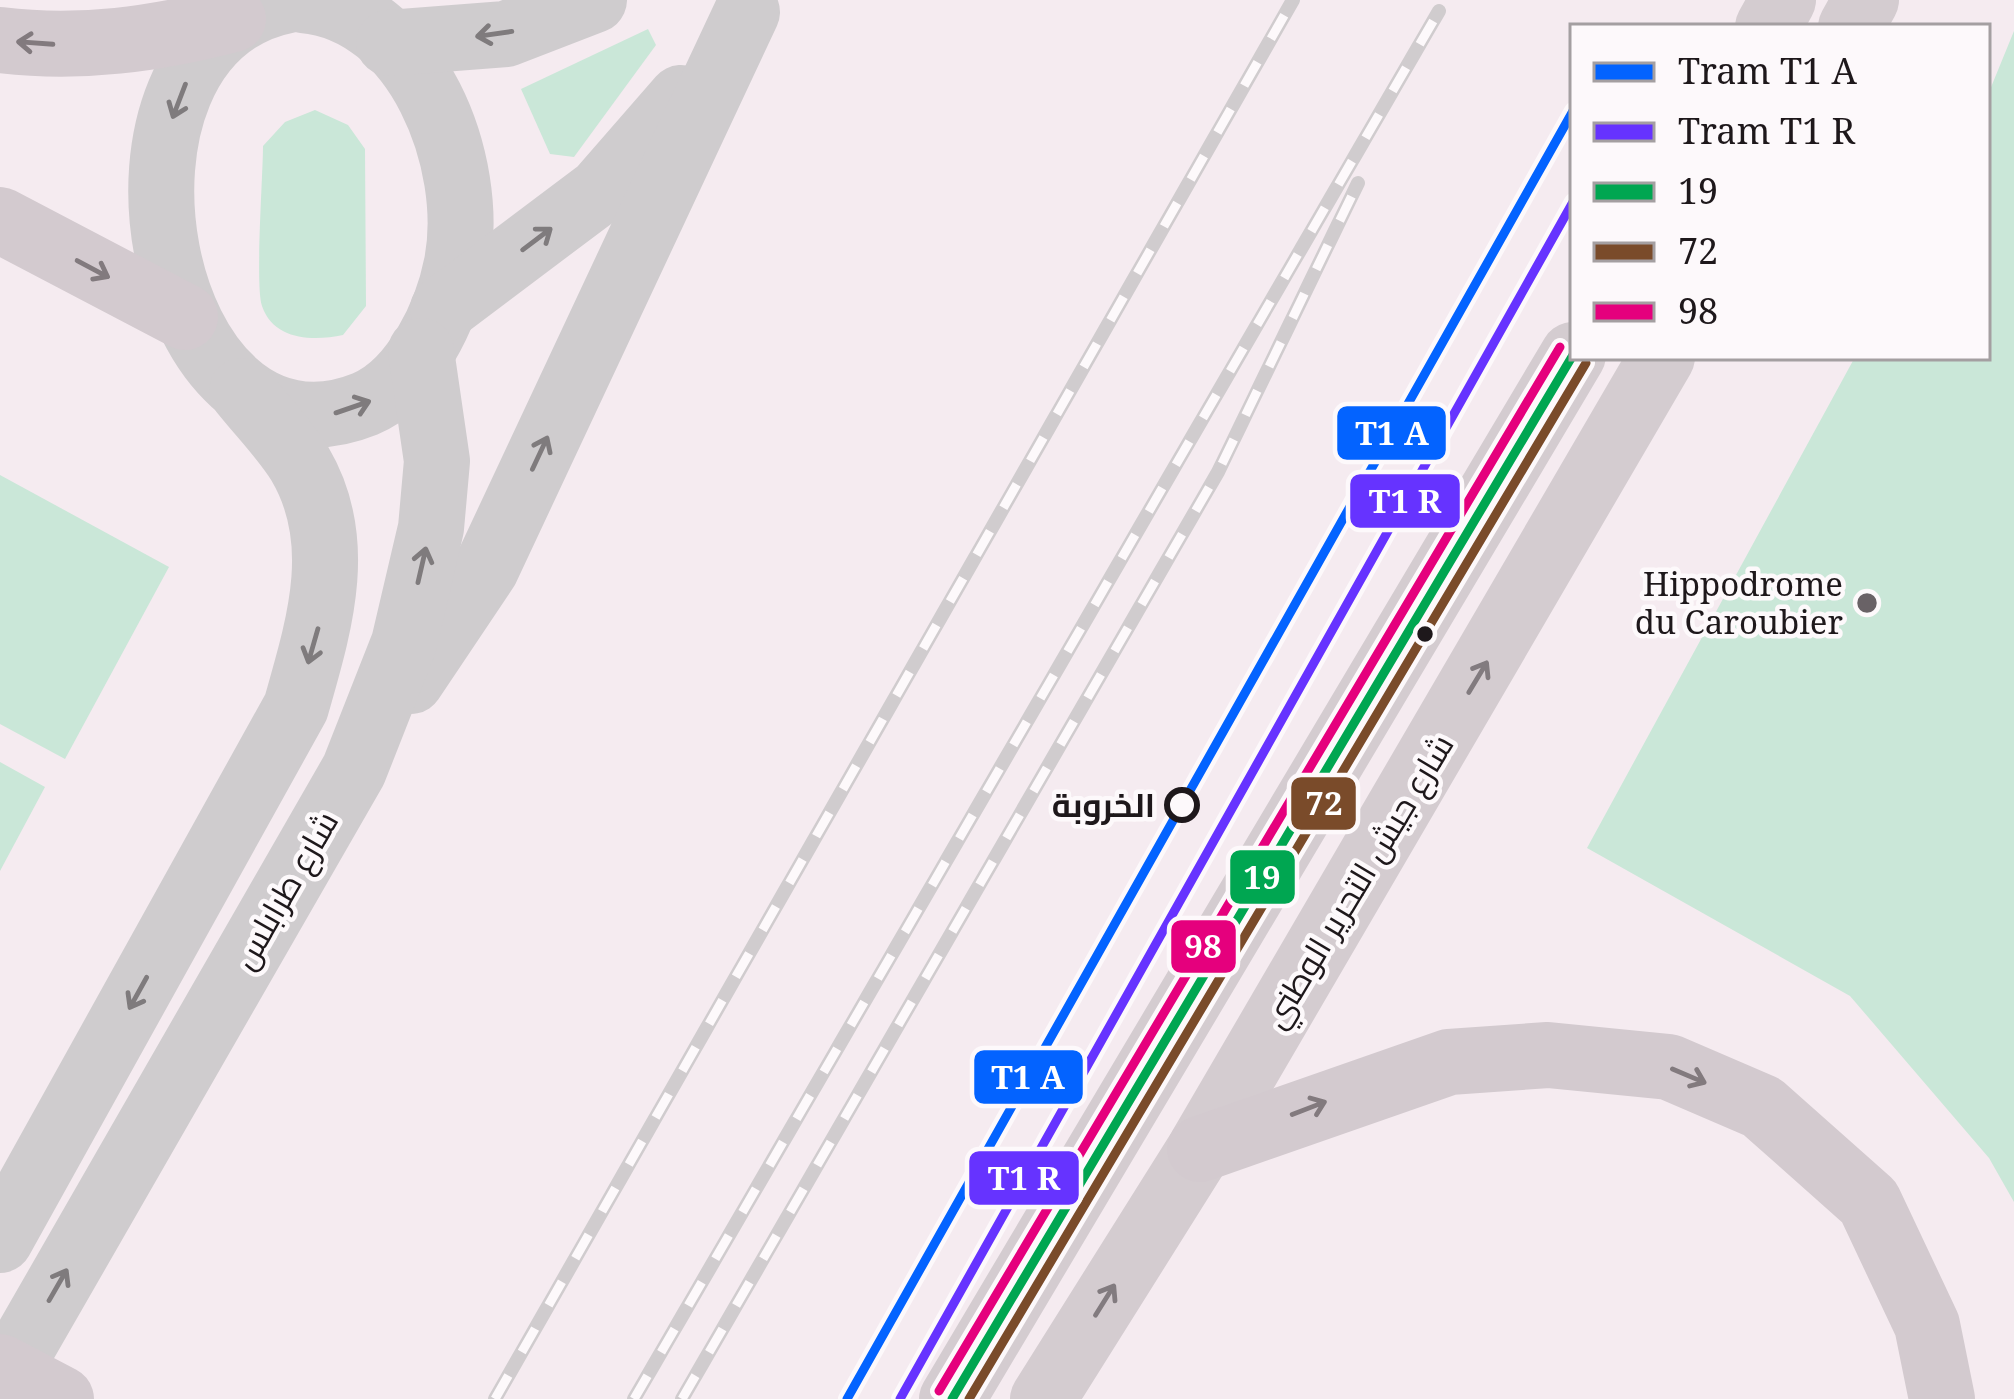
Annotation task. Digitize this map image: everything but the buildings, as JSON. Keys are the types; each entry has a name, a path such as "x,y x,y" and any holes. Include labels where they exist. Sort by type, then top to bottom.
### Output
{"highway":[{"path":"0,40 44,46 158,38 260,9"},
{"path":"0,220 185,317"},
{"path":"952,1399 1570,360"},
{"name":"شارع جيش التحرير الوطني","path":"1043,1399 1199,1149 1660,360"},
{"path":"1199,1149 1449,1062 1548,1055 1669,1067 1762,1107 1869,1202 1927,1325 1942,1399"},
{"path":"0,1367 61,1399"}],"main road":[{"path":"303,0 352,13 389,44 420,80 442,122 456,168 461,216 457,263 432,330"},
{"path":"389,44 506,34 594,0"},
{"path":"240,388 287,411 340,413 387,390 432,330 600,191 751,6"},
{"path":"354,770 486,568 751,6"},
{"path":"0,1240 296,707 320,622 327,534 300,465 185,317 163,236 164,149 192,68 260,9"},
{"name":"شارع طرابلس","path":"0,1386 354,770 404,643 431,528 437,461 432,330"}],"green space":[{"path":"648,29 656,45 574,157 550,154 521,89"},
{"name":"Hippodrome du Caroubier","path":"2014,31 2014,1202 1989,1158 1850,996 1587,848 1853,360 1990,360 1990,90"},
{"path":"315,110 348,125 365,149 366,306 343,335 320,338 285,332 268,318 259,277 263,146 285,122"},
{"path":"0,475 169,567 65,759 0,724"},
{"path":"0,762 45,787 0,871"}],"railway":[{"path":"495,1399 1293,0"},
{"path":"634,1399 1439,11"},
{"path":"682,1399 1218,472 1358,183"}],"transit line":[{"path":"847,1399 1570,116"},
{"path":"900,1399 1570,207"},
{"name":"98","path":"939,1391 1560,347"},
{"name":"19","path":"952,1399 1570,360"},
{"name":"72","path":"969,1399 1586,363"}],"place":[{"name":"Hippodrome du Caroubier","path":"1867,603"},
{"name":"الخروبة","path":"1182,805"}]}
